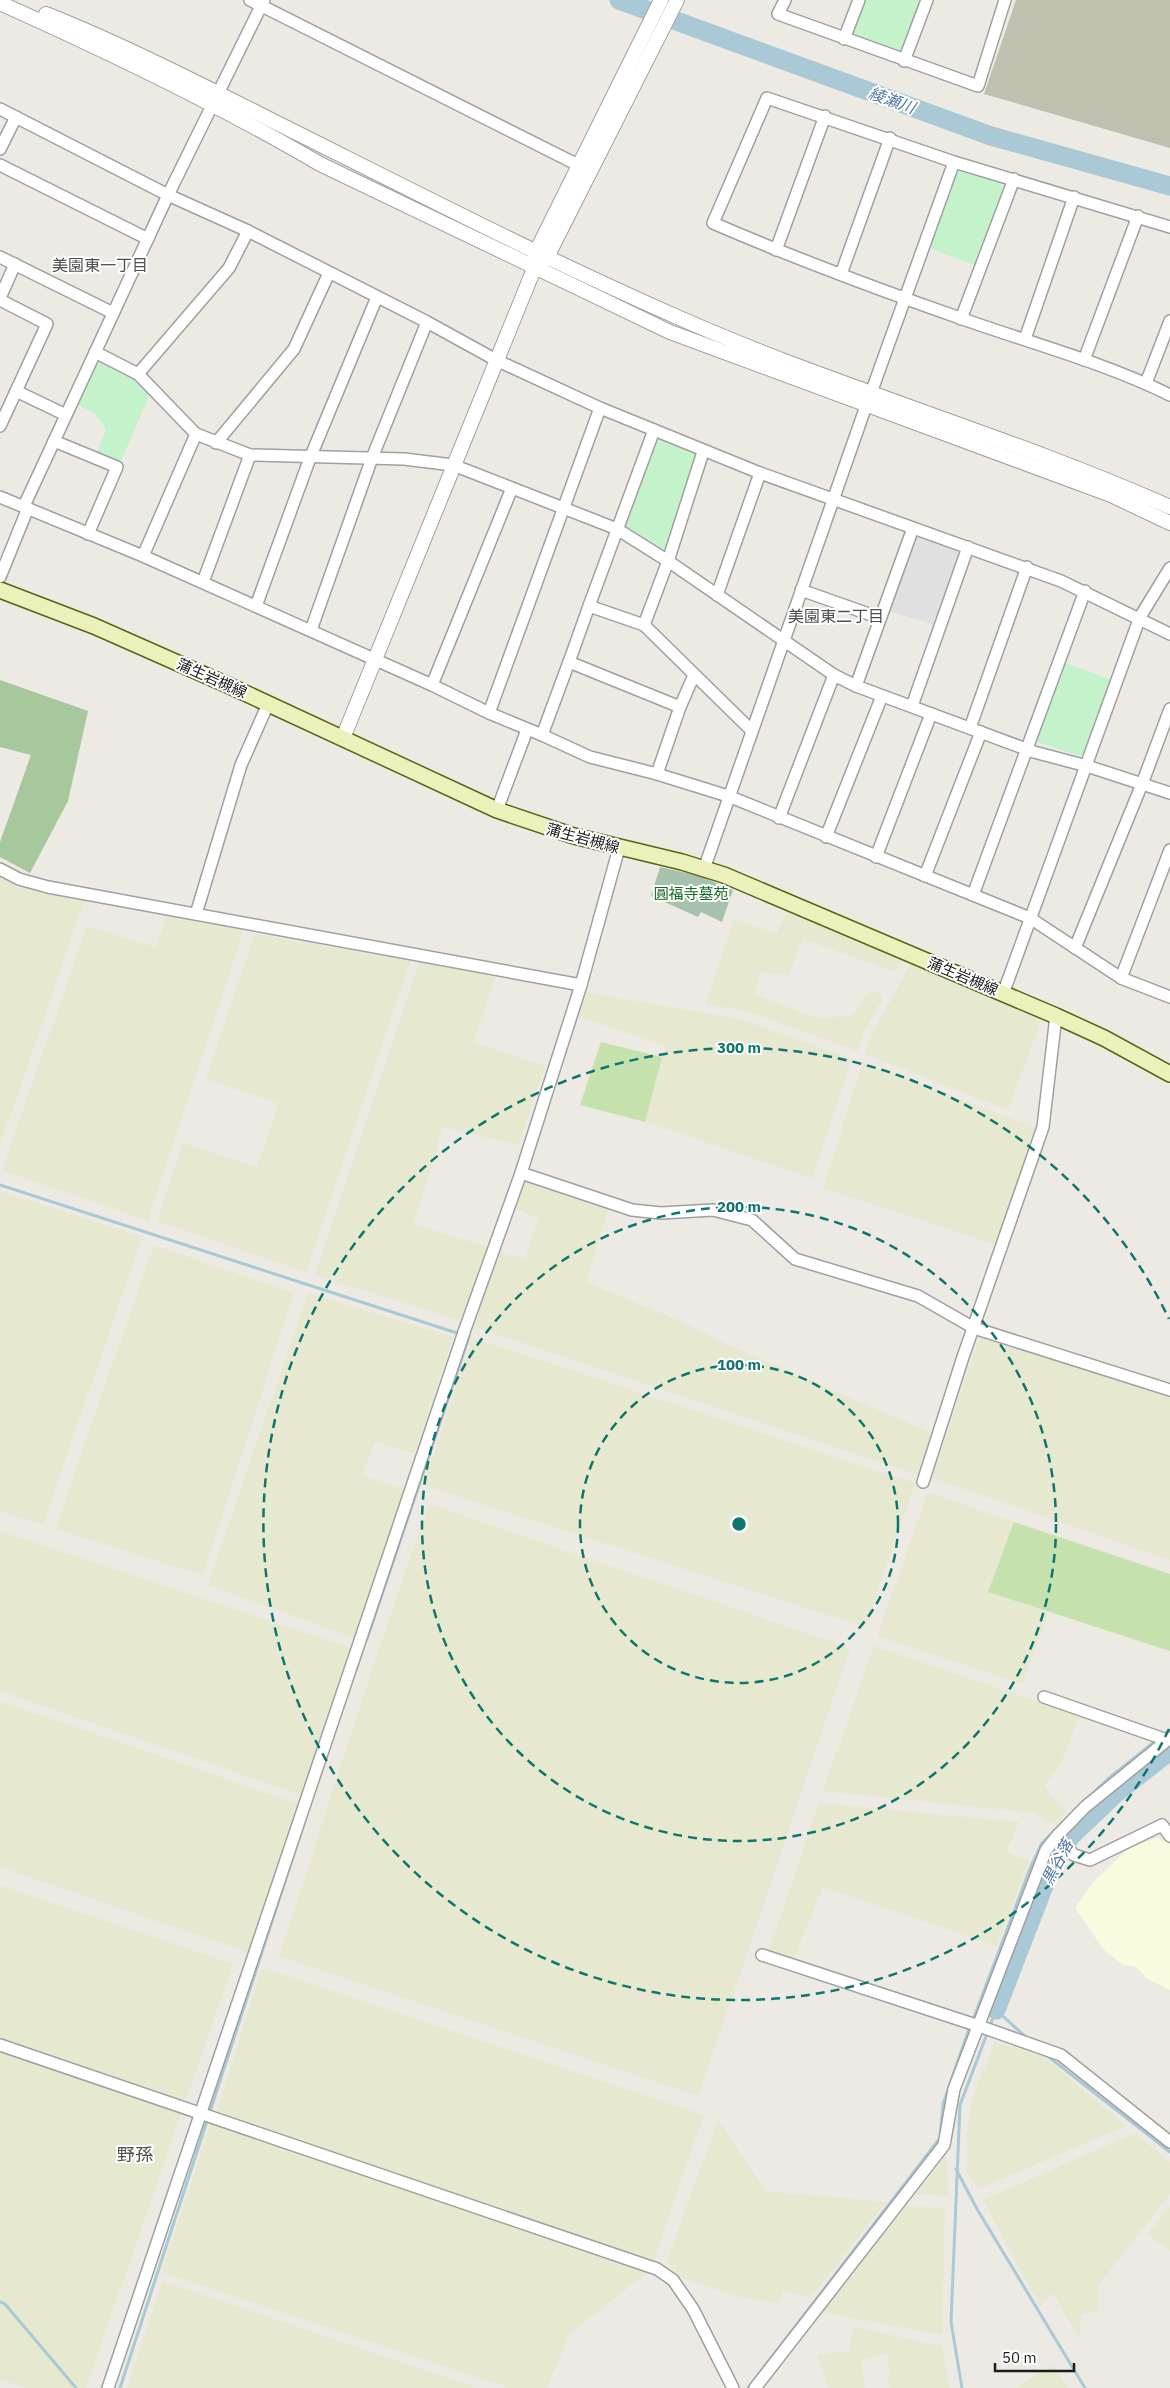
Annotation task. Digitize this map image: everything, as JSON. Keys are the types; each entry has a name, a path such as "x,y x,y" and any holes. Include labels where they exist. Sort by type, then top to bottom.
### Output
{"main road":[{"name":"蒲生岩槻線","path":"0,590 103,630 497,810 538,826 704,868 742,882 1056,1016 1104,1038 1170,1074"}],"street":[{"path":"11,0 60,20 217,93 541,255 676,317 868,399 1111,495 1170,523"},
{"path":"343,738 534,269 647,42 661,0"},
{"path":"541,255 580,166 647,42 677,0"},
{"path":"785,0 778,14 904,61 978,86 1005,0"},
{"path":"844,39 859,0"},
{"path":"904,61 927,0"},
{"path":"0,577 26,507 54,441 258,2 580,166"},
{"path":"0,3 58,29 275,138 320,164 534,269 670,332 868,399 1042,454 1105,478 1170,507"},
{"path":"1170,227 954,162 826,116 767,98 713,223 776,250 961,319 1084,360 1170,395"},
{"path":"0,109 168,195 248,231 377,296 496,360 600,408 703,452 1027,567 1085,591 1140,617 1170,634"},
{"path":"776,250 826,116"},
{"path":"0,148 16,117"},
{"path":"841,274 890,138"},
{"path":"704,868 868,399 954,162"},
{"path":"0,165 148,239"},
{"path":"961,319 1014,179"},
{"path":"1025,339 1074,197"},
{"path":"1084,360 1138,216"},
{"path":"138,374 228,268 248,231"},
{"path":"0,256 113,313"},
{"path":"0,426 47,324 0,299 15,264"},
{"path":"216,443 294,349 329,272"},
{"path":"256,606 310,458 377,296"},
{"path":"1146,384 1170,321"},
{"path":"311,630 372,458 427,322"},
{"path":"95,352 138,374 196,434 216,443 250,455 404,459 454,465 617,529 668,561 834,675 856,686 1025,748 1170,793"},
{"path":"16,391 66,415"},
{"path":"489,713 600,408"},
{"path":"542,736 654,430"},
{"path":"144,556 196,434"},
{"path":"54,441 117,467 88,534"},
{"path":"644,626 668,561 703,452"},
{"path":"203,582 250,455"},
{"path":"716,595 760,473"},
{"path":"432,685 470,586 512,488"},
{"path":"0,497 144,556 590,757 657,774 728,796 1030,918 1121,978 1170,996"},
{"path":"856,686 913,528"},
{"path":"912,706 968,547"},
{"path":"970,728 1027,567"},
{"path":"1003,994 1140,617 1170,568"},
{"path":"801,590 880,618"},
{"path":"973,895 1025,748 1085,591"},
{"path":"589,606 644,626 751,730"},
{"path":"569,662 680,707"},
{"path":"657,774 680,707 694,675"},
{"path":"779,818 834,675"},
{"path":"826,836 882,696"},
{"path":"196,914 241,765 268,704"},
{"path":"1075,948 1142,784 1170,709"},
{"path":"876,857 931,714"},
{"path":"497,810 528,730"},
{"path":"925,876 981,732"},
{"path":"108,2388 488,1261 521,1173 581,985 619,848"},
{"path":"1121,978 1170,850"},
{"path":"0,869 19,879 48,888 581,985"},
{"path":"923,1482 1043,1127 1056,1016"},
{"path":"521,1173 632,1210 661,1213 713,1210 752,1220 796,1259 918,1296 974,1328 1170,1390"},
{"path":"1044,1697 1168,1739"},
{"path":"755,2388 944,2145 954,2089 1046,1850 1085,1807 1168,1739"},
{"path":"1057,1836 1074,1855 1090,1860 1162,1825 1170,1836"},
{"path":"762,1955 1061,2055 1170,2142"},
{"path":"0,2046 657,2269 673,2280 693,2309 733,2388"}],"shaded area":[{"path":"1016,0 1170,0 1170,148 984,94"},
{"path":"918,534 958,548 960,553 935,625 888,611 914,536"},
{"path":"0,877 18,887 84,902 0,1145"},
{"path":"789,910 903,956 895,972 803,939 788,976 762,972 754,994 816,1018 852,1016 871,990 884,996 865,1030 858,1051 746,1011 705,1004 734,919 776,933"},
{"path":"168,915 244,929 148,1221 2,1170 87,926 155,947"},
{"path":"255,934 411,961 306,1272 157,1221 183,1143 257,1167 279,1104 206,1079"},
{"path":"419,963 496,975 473,1042 545,1066 518,1145 443,1127 414,1224 488,1247 461,1321 315,1275"},
{"path":"911,963 1042,1018 1008,1110 865,1054 872,1034"},
{"path":"585,992 740,1019 852,1059 812,1178 645,1122 665,1046 579,1017"},
{"path":"863,1062 1035,1128 997,1245 823,1188"},
{"path":"521,1180 608,1209 586,1282 680,1321 731,1346 931,1433 918,1475 475,1327 498,1252 525,1259 538,1219 513,1207"},
{"path":"0,1191 142,1237 43,1525 0,1511"},
{"path":"154,1245 294,1293 203,1575 55,1529"},
{"path":"308,1293 453,1337 414,1454 375,1441 362,1475 404,1489 355,1638 208,1585"},
{"path":"979,1337 1170,1398 1170,1560 932,1478"},
{"path":"473,1338 915,1483 865,1627 423,1485"},
{"path":"928,1492 1014,1522 988,1592 1048,1612 1023,1684 877,1636"},
{"path":"429,1504 850,1648 699,2096 279,1956 374,1664"},
{"path":"0,1531 351,1648 301,1795 0,1691"},
{"path":"874,1646 1079,1716 1060,1765 1044,1786 1066,1812 1053,1824 1034,1813 823,1791"},
{"path":"0,1701 299,1804 250,1953 0,1867"},
{"path":"819,1803 1019,1822 1006,1852 1029,1861 997,1946 823,1887 793,1961 768,1954"},
{"path":"1157,1838 1170,1844 1170,1990 1146,1978 1136,1967 1123,1965 1104,1950 1075,1908 1094,1881 1129,1848"},
{"path":"0,1885 233,1964 86,2388 25,2388 0,2379"},
{"path":"262,1967 704,2115 654,2261 217,2111"},
{"path":"995,2042 1042,2055 1126,2126 978,2189 966,2171 968,2124 973,2097"},
{"path":"718,2120 766,2191 886,2202 811,2298 784,2290 778,2303 735,2296 680,2277 667,2260"},
{"path":"211,2123 649,2271 570,2334 547,2388 510,2388 161,2272"},
{"path":"1135,2133 1170,2162 1170,2194 1098,2286 1098,2312 1081,2314 1080,2340 1053,2293 1040,2306 983,2200"},
{"path":"946,2156 949,2196 915,2194"},
{"path":"907,2206 945,2208 942,2335 821,2312"},
{"path":"1170,2206 1170,2251 1148,2234"},
{"path":"162,2281 478,2388 127,2388"},
{"path":"854,2326 942,2347 950,2388 889,2388 888,2377 890,2375 887,2353 861,2361 865,2388 829,2388 817,2355 849,2351"},
{"path":"1054,2365 1067,2388 1015,2388"}],"green space":[{"path":"864,0 921,0 902,52 898,54 854,38 852,34"},
{"path":"959,171 1001,183 1003,189 974,265 928,247 954,173"},
{"path":"98,362 133,378 149,396 120,463 97,453 106,429 94,413 76,404 94,365"},
{"path":"659,438 696,454 665,550 624,525"},
{"path":"1063,662 1111,680 1084,754 1079,756 1038,742 1036,737"},
{"path":"0,680 88,711 68,801 30,873 0,857 0,842 31,755 0,747"},
{"name":"圓福寺墓苑","path":"660,867 700,876 733,890 722,922 701,912 698,917 651,896"},
{"path":"601,1042 662,1057 645,1122 580,1105"},
{"path":"1014,1522 1170,1574 1170,1651 988,1592"}],"waterway":[{"name":"綾瀬川","path":"619,0 991,136 1170,186"},
{"path":"0,1185 460,1334"},
{"path":"367,1639 469,1337 466,1336"},
{"path":"356,1670 363,1648"},
{"path":"1163,1735 1170,1730"},
{"path":"1088,1798 1109,1778 1158,1739"},
{"name":"黒谷落","path":"996,2010 1052,1865 1072,1835 1115,1794 1170,1751"},
{"path":"973,2020 1031,1866 1042,1843 1071,1814"},
{"path":"120,2388 304,1823"},
{"path":"962,2388 951,2322 960,2105 996,2010 1027,2038"},
{"path":"748,2388 940,2138 943,2104 970,2026"},
{"path":"1045,2054 1170,2152"},
{"path":"956,2169 977,2209 1085,2388"},
{"path":"0,2302 5,2304 76,2388"}],"district":[{"name":"美園東一丁目","path":"100,265"},
{"name":"美園東二丁目","path":"836,616"},
{"name":"野孫","path":"135,2154"}]}
